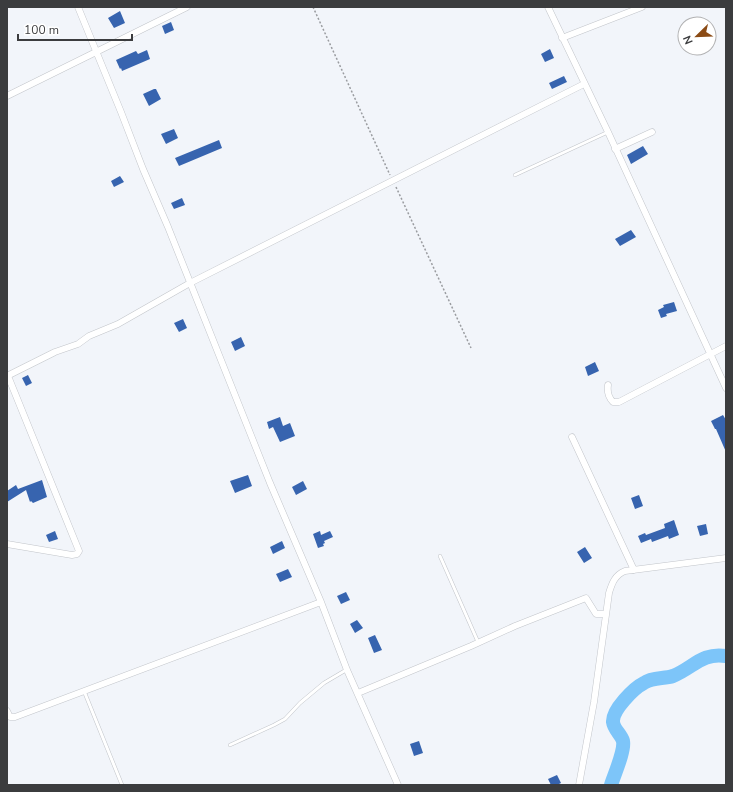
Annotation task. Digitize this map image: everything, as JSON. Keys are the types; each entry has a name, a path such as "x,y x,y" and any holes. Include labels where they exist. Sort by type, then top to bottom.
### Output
{"street":[{"path":"78,7 270,483 321,602 347,670 398,785"},
{"path":"7,96 187,7"},
{"path":"548,7 608,132 726,388"},
{"path":"562,38 642,7"},
{"path":"7,544 72,555 77,554 79,551 7,376 55,352 78,344 93,334 118,324 190,283 584,84"},
{"path":"615,149 652,132"},
{"path":"608,385 609,397 615,403 726,346"},
{"path":"572,437 634,570"},
{"path":"579,785 594,702 609,593 616,577 620,573 634,570 726,558"},
{"path":"358,693 515,626 586,598 596,614 606,614"},
{"path":"7,711 10,717 15,717 321,602"}],"lane":[{"path":"515,174 608,132"},
{"path":"440,556 478,642"},
{"path":"230,745 274,726 285,719 300,703 324,683 347,670"},
{"path":"84,691 122,785"}],"path":[{"path":"313,7 471,348"}],"building":[{"path":"120,11 125,23 114,28 108,18"},
{"path":"171,22 174,30 165,34 162,26"},
{"path":"550,49 554,58 545,62 541,54"},
{"path":"147,50 150,59 122,71 121,68 120,69 116,60 136,51 138,54"},
{"path":"564,76 567,82 552,89 549,83"},
{"path":"156,89 161,99 149,106 143,94"},
{"path":"174,129 178,138 166,144 161,134"},
{"path":"219,140 222,148 179,166 175,158"},
{"path":"643,146 648,154 631,164 627,155"},
{"path":"120,176 124,182 114,187 111,181"},
{"path":"182,198 185,205 174,209 171,203"},
{"path":"631,230 636,237 620,246 615,239"},
{"path":"674,302 677,311 666,314 667,316 661,318 658,310 664,307 663,305"},
{"path":"183,319 187,328 179,332 174,323"},
{"path":"241,337 245,346 235,351 231,342"},
{"path":"595,362 599,371 588,376 585,367"},
{"path":"28,375 32,383 26,386 22,378"},
{"path":"723,415 726,420 726,452 711,421"},
{"path":"280,417 283,426 290,423 295,436 280,442 273,427 269,429 267,422"},
{"path":"248,475 252,486 235,493 230,481"},
{"path":"42,480 47,497 33,503 31,501 30,502 26,490 7,502 7,491 16,485 18,489"},
{"path":"303,481 307,489 296,495 292,487"},
{"path":"639,495 643,506 635,509 631,498"},
{"path":"674,520 679,535 669,539 668,536 652,542 651,539 641,543 638,536 645,533 646,535 665,528 664,524"},
{"path":"706,524 708,534 700,536 697,526"},
{"path":"55,531 58,539 49,542 46,535"},
{"path":"320,531 321,535 330,531 333,537 324,541 324,546 318,548 313,534"},
{"path":"282,541 285,548 273,554 270,547"},
{"path":"585,547 592,558 584,563 577,552"},
{"path":"288,569 292,577 280,582 276,574"},
{"path":"346,592 350,600 341,604 337,596"},
{"path":"357,620 363,628 355,633 350,624"},
{"path":"375,635 382,650 374,653 368,638"},
{"path":"419,741 423,753 414,756 410,744"},
{"path":"557,775 561,783 551,785 548,779"}],"waterway":[{"path":"611,785 621,757 623,745 623,741 613,722 616,712 624,700 647,681 673,676 710,656 726,656"}]}
